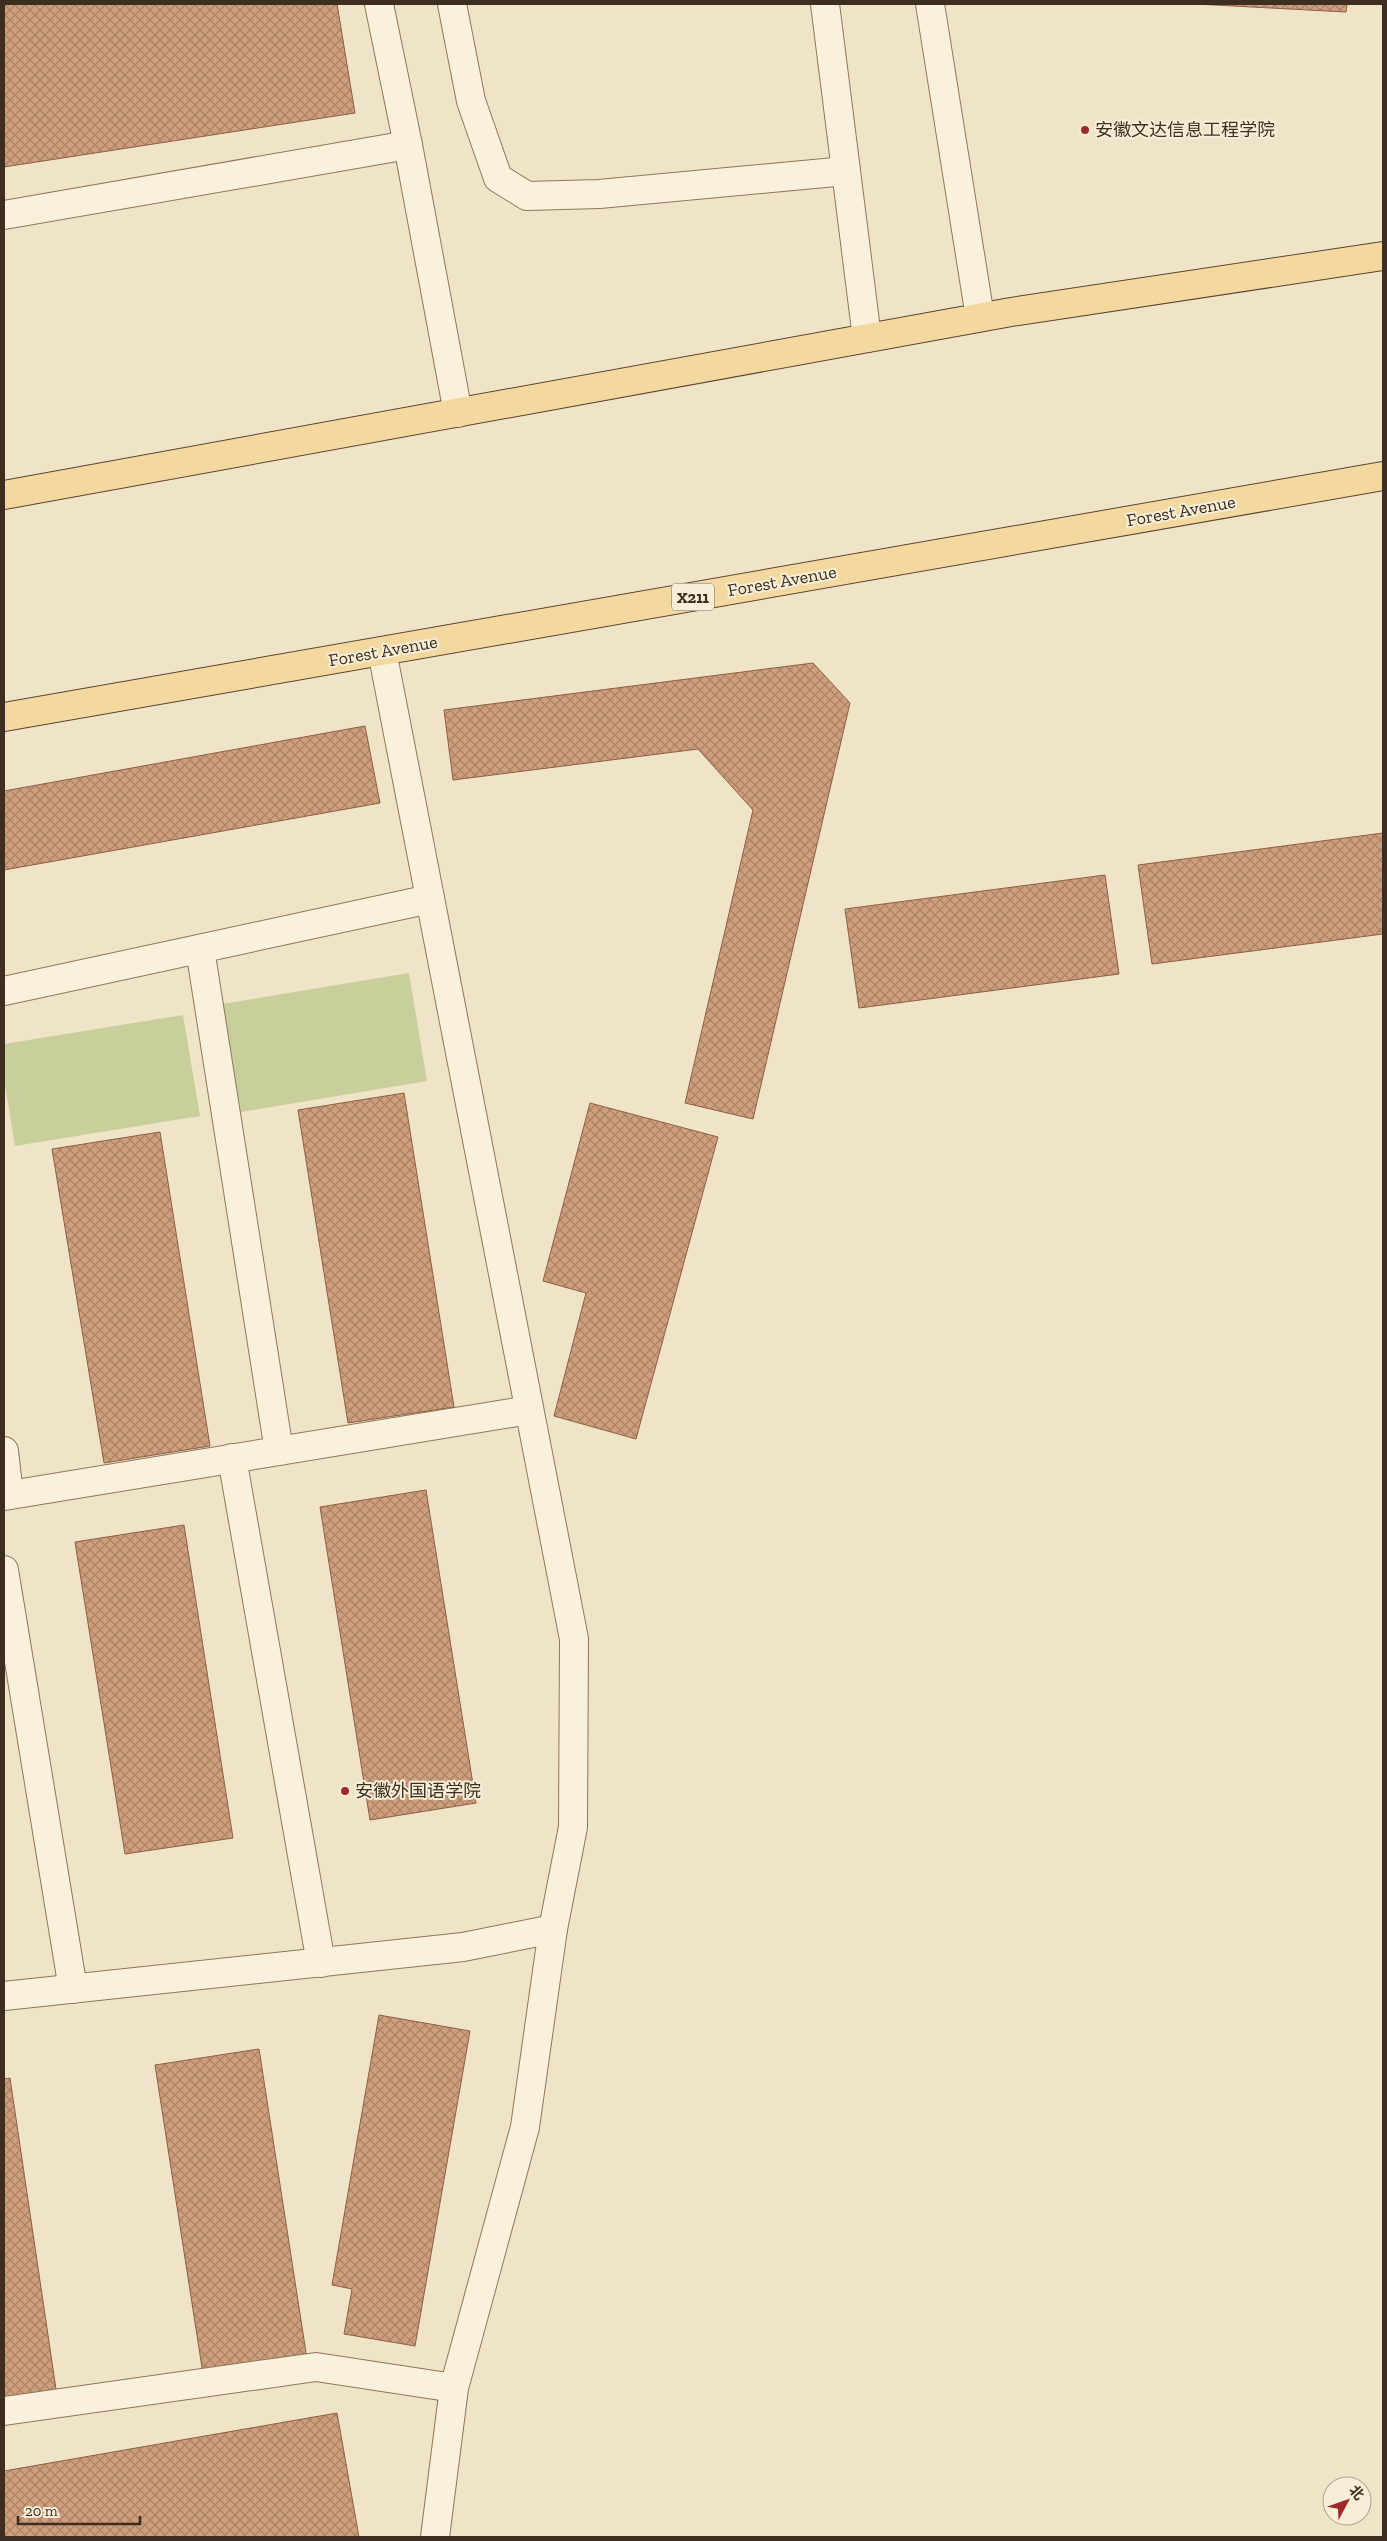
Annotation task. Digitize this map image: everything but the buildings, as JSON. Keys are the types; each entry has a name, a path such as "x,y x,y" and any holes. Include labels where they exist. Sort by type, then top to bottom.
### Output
{"main road":[{"path":"4,495 980,317 1383,256"},
{"name":"Forest Avenue","path":"4,718 1383,476"}],"street":[{"path":"379,4 408,145 458,413"},
{"path":"452,4 471,101 498,178 527,196 599,194 846,171"},
{"path":"824,4 867,338"},
{"path":"930,4 980,317"},
{"path":"939,56 948,4"},
{"path":"4,215 408,145"},
{"path":"382,651 574,1639 573,1827 553,1929 525,2127 454,2388 435,2537"},
{"path":"4,992 430,899"},
{"path":"200,949 279,1450"},
{"path":"4,1451 6,1495 529,1410"},
{"path":"232,1458 321,1962"},
{"path":"4,1570 72,1989"},
{"path":"4,1996 463,1947 553,1929"},
{"path":"4,2411 316,2367 454,2388"}],"green space":[{"path":"409,973 427,1081 241,1112 223,1004"},
{"path":"183,1015 200,1116 15,1146 4,1079 4,1044"}],"place":[{"name":"安徽文达信息工程学院","path":"1085,130"},
{"name":"安徽外国语学院","path":"345,1791"}]}
